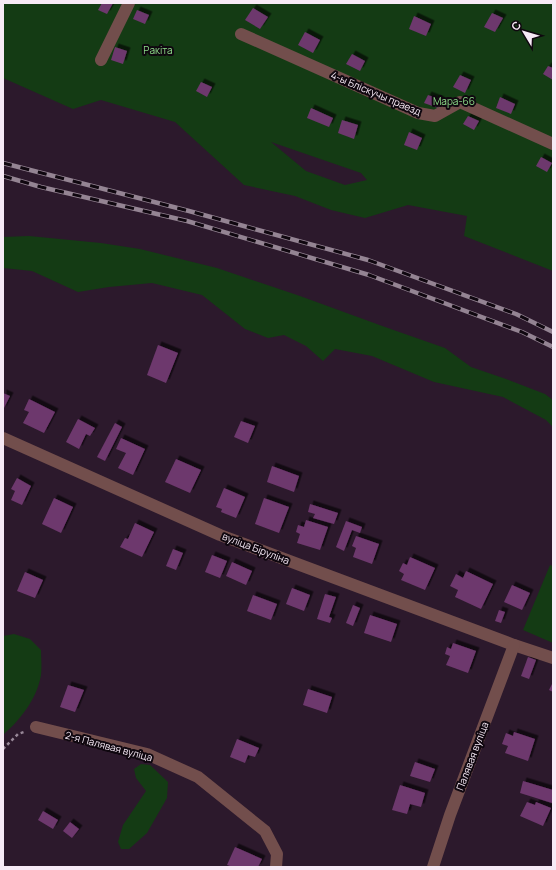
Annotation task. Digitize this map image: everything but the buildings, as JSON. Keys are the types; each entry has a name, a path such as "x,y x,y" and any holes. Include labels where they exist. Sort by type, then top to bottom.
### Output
{"street":[{"path":"101,60 129,3"},
{"name":"4-ы Бліскучы праезд","path":"241,34 418,113 435,116 460,102 553,144"},
{"name":"вуліца Біруліна","path":"3,438 220,535 514,645 553,658"},
{"name":"Палявая вуліца","path":"433,867 450,815 514,645"},
{"name":"2-я Палявая вуліца","path":"36,727 147,754 198,777 266,831 277,854 276,867"}],"path":[{"path":"3,749 18,734 36,727"}],"green space":[{"name":"Мара-66","path":"3,3 553,3 553,271 464,236 467,216 408,205 365,218 331,210 295,196 244,185 175,122 101,100 73,109 3,78","holes":["271,142 361,173 367,180 345,185 306,171"]},
{"path":"29,236 101,243 140,249 217,268 445,348 471,367 545,394 553,400 553,427 546,420 503,397 434,382 372,356 335,349 323,361 306,346 284,335 268,338 245,329 202,295 152,283 109,287 78,292 32,271 3,268 3,237"},
{"path":"550,565 553,566 553,643 523,630"},
{"path":"14,634 30,639 41,650 41,675 32,701 16,723 3,735 3,636"},
{"path":"141,764 150,765 168,782 167,798 147,833 129,849 121,849 118,842 123,825 146,791 136,778 134,769"}],"railway":[{"path":"3,163 189,211 368,260 516,314 553,332"},
{"path":"3,176 41,187 187,221 369,275 522,332 553,347"}],"park label":[{"name":"Ракіта","path":"158,50"}]}
